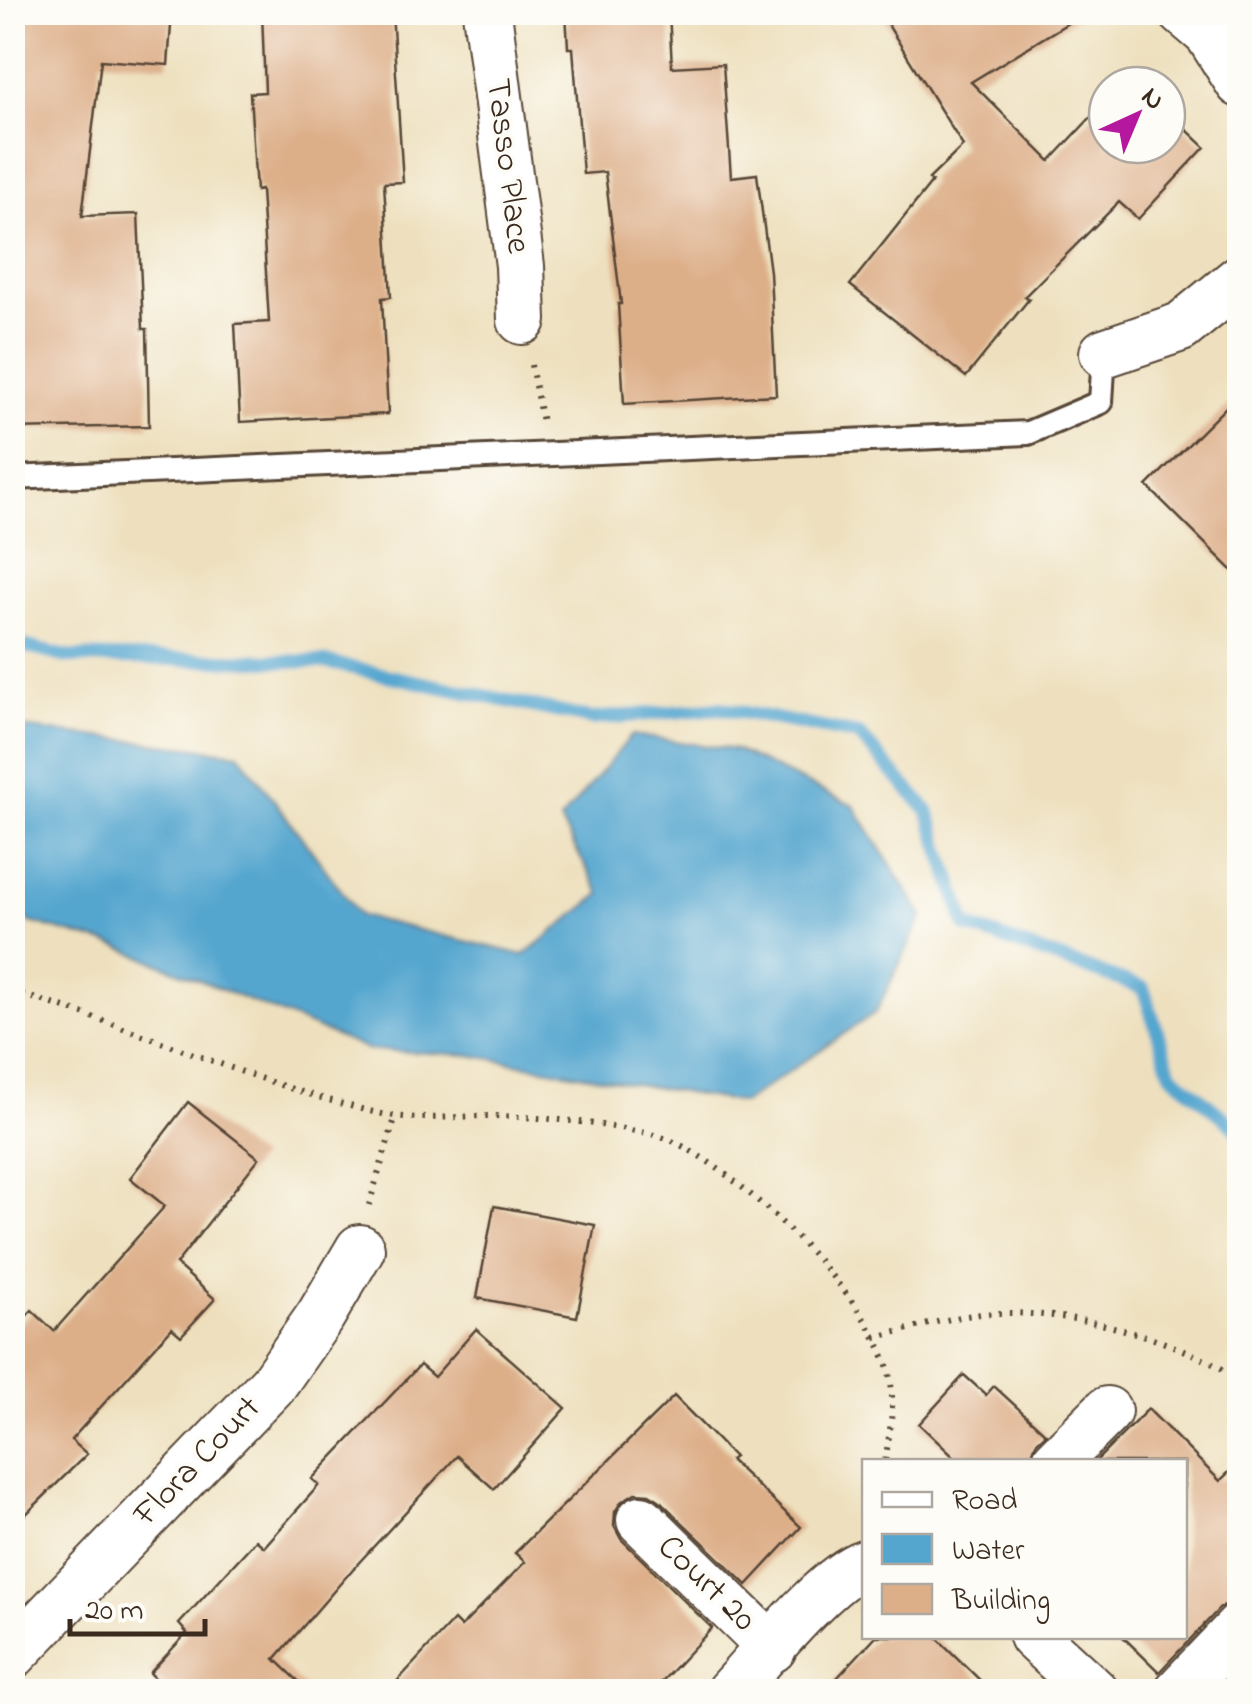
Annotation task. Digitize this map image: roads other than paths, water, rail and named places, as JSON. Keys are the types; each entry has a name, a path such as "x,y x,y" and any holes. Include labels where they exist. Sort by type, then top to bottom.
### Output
{"street":[{"name":"Tasso Place","path":"487,12 520,266 522,320"},
{"path":"1184,12 1209,34 1240,83"},
{"path":"1104,353 1181,327 1240,278"},
{"name":"Flora Court","path":"12,1655 273,1384 321,1315 360,1248"},
{"path":"1059,1459 1107,1411"},
{"name":"Court 20","path":"640,1520 772,1648"},
{"path":"730,1692 824,1593 862,1565"},
{"path":"1178,1692 1240,1627"},
{"path":"1037,1639 1094,1692"}],"lane":[{"path":"12,478 1028,433 1101,402 1104,353"}],"water":[{"path":"12,727 239,753 360,916 524,955 601,894 560,821 632,735 736,750 854,806 923,916 876,1012 743,1103 470,1055 369,1050 119,947 13,917"}],"waterway":[{"path":"12,643 67,657 325,662 592,719 720,708 859,735 928,811 966,926 1143,988 1171,1073 1240,1131"}]}
